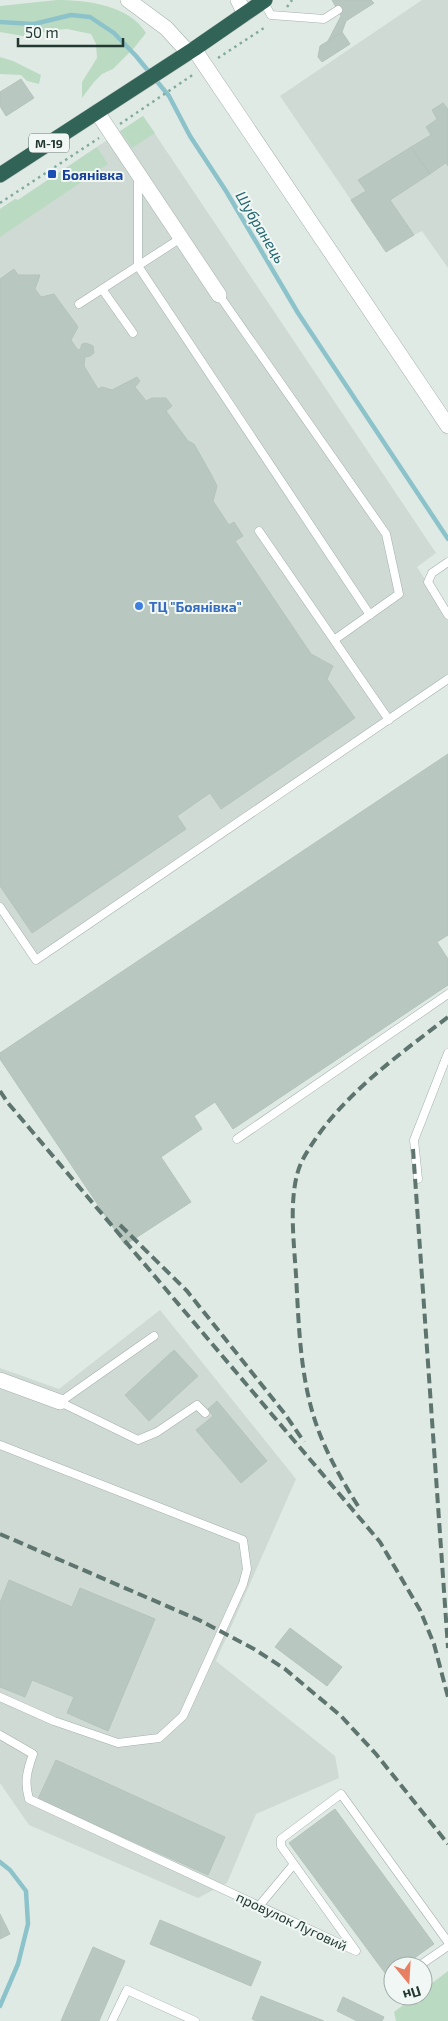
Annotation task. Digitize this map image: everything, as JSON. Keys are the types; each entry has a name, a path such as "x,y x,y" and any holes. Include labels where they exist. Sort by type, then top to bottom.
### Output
{"highway":[{"name":"М-19","path":"0,175 264,1"}],"street":[{"path":"128,0 166,28 187,53 206,66 448,426"},
{"path":"238,0 245,14"},
{"path":"103,108 110,131 219,294"},
{"path":"0,1380 60,1402"}],"lane":[{"path":"264,1 271,15 324,19 338,10"},
{"path":"138,172 138,266 370,615"},
{"path":"79,304 181,238"},
{"path":"102,289 133,333"},
{"path":"219,294 386,534 399,594 334,640"},
{"path":"260,531 389,720"},
{"path":"444,564 429,576 428,582 429,588 448,615"},
{"path":"0,907 36,960 448,680"},
{"path":"237,1139 448,994"},
{"path":"418,1179 414,1140 448,1053"},
{"path":"154,1336 60,1402 138,1440 157,1432 197,1405 205,1413"},
{"path":"0,1445 243,1540 247,1568 243,1584 183,1716 159,1738 144,1741 118,1742 54,1721 0,1697"},
{"name":"провулок Луговий","path":"0,1735 33,1754 25,1786 29,1799 356,1951 281,1846 281,1839 341,1794 448,1944 432,1956"},
{"path":"259,1906 294,1864"},
{"path":"112,2021 127,1990 196,2021"}],"path":[{"path":"0,203 282,16 292,0"}],"shaded area":[{"path":"422,0 448,0 448,109 443,103 432,110 437,119 426,127 431,135 359,179 366,191 351,200 280,96"},
{"path":"143,116 436,553 417,567 448,615 448,679 36,960 0,907 0,209 15,199 18,200"},
{"path":"446,164 448,166 448,268 422,231 414,235 390,200"},
{"path":"160,1310 296,1479 216,1661 335,1756 339,1778 256,1814 227,1883 198,1898 29,1825 0,1783 0,1368 59,1389"}],"green space":[{"path":"57,0 94,3 118,10 139,24 146,33 113,69 102,74 94,82 82,98 82,82 97,58 96,44 91,34 67,29 23,36 0,32 0,6"},
{"path":"0,57 13,61 41,75 39,84 27,81 21,75 0,74"},
{"path":"143,116 155,133 132,148 120,131"},
{"path":"97,147 108,164 0,237 0,209 15,199 18,200"},
{"path":"448,1971 448,2021 396,2021 394,2012 402,2006 433,2006 433,1982"}],"building":[{"path":"332,0 371,0 374,3 346,21 342,32 328,41 341,16"},
{"path":"342,32 350,44 322,62 318,57 320,46"},
{"path":"21,79 34,98 6,116 0,106 0,92"},
{"path":"443,103 448,109 448,166 446,163 430,174 411,147 431,135 426,127 437,119 432,110"},
{"path":"411,147 430,174 390,200 414,235 386,252 351,200 366,191 358,180"},
{"name":"ТЦ \"Боянівка\"","path":"14,269 18,275 40,275 35,289 41,297 54,294 78,327 71,340 77,349 80,350 82,344 86,343 93,346 94,353 85,357 84,366 98,389 102,387 112,390 137,377 140,381 135,387 146,401 152,398 166,398 172,406 166,411 188,441 194,444 217,486 213,501 229,525 234,522 243,536 235,541 311,654 333,666 327,679 355,718 221,809 210,793 177,816 186,829 32,933 0,886 0,279"},
{"path":"448,754 448,935 437,942 448,959 448,985 233,1129 215,1102 194,1116 202,1129 161,1157 191,1202 125,1245 0,1059 0,1053"},
{"path":"174,1350 198,1376 149,1421 125,1395"},
{"path":"217,1401 267,1461 241,1483 196,1430 213,1416 208,1409"},
{"path":"9,1580 72,1607 80,1588 155,1619 108,1731 67,1713 74,1697 32,1680 25,1697 0,1687 0,1603"},
{"path":"290,1628 342,1667 327,1686 275,1647"},
{"path":"56,1760 225,1837 208,1875 38,1799"},
{"path":"335,1809 434,1944 417,1956 383,1956 383,1970 289,1843"},
{"path":"0,1914 10,1934 0,1939"},
{"path":"160,1920 261,1962 251,1986 150,1944"},
{"path":"93,1947 125,1961 99,2021 61,2021"},
{"path":"261,1996 324,2021 256,2021 252,2019"},
{"path":"343,1997 384,2017 382,2021 357,2021 337,2011"}],"waterway":[{"name":"Шубранець","path":"0,22 34,24 71,15 90,17 114,33 136,56 169,96 190,136 226,191 298,313 448,539"},
{"path":"0,1862 10,1870 26,1891 28,1924 18,1964 0,2006"}],"railway":[{"path":"358,1506 323,1442 313,1413 304,1374 293,1232 295,1185 303,1159 332,1117 368,1081 448,1017"},
{"path":"0,1091 8,1103 380,1542 420,1610 434,1644 448,1697"},
{"path":"413,1149 448,1648"},
{"path":"120,1225 187,1291 285,1414 304,1442"},
{"path":"0,1534 199,1620 254,1649 285,1669 341,1716 376,1754 448,1844"}],"place":[{"name":"Боянівка","path":"52,174"},
{"name":"ТЦ \"Боянівка\"","path":"139,606"}]}
